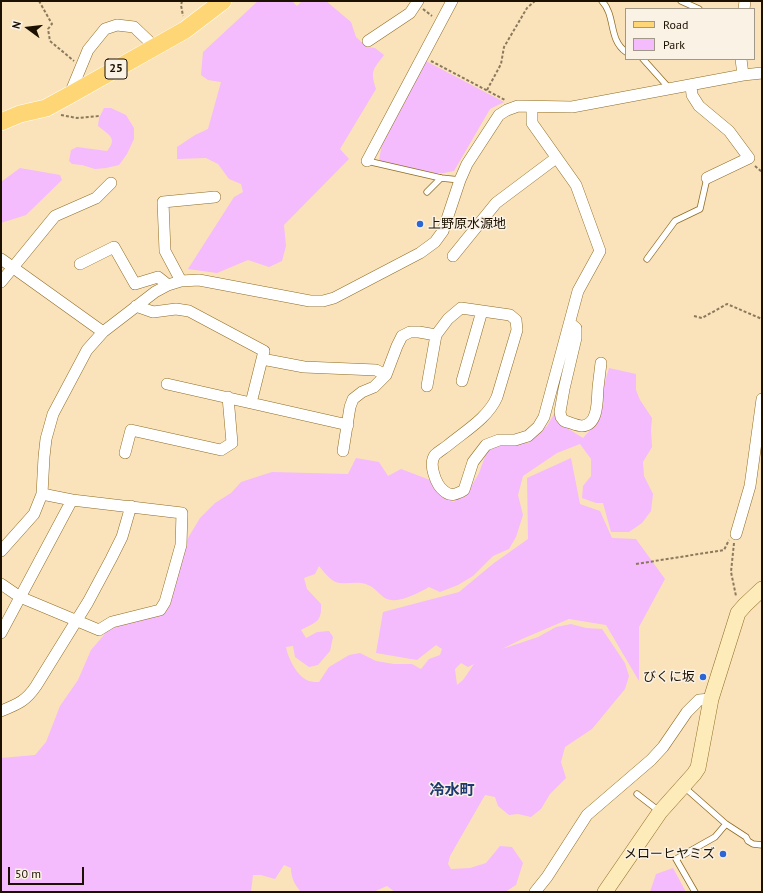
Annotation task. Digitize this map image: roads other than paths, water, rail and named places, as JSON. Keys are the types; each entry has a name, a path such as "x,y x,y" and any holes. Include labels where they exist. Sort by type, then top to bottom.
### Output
{"main road":[{"name":"25","path":"1,122 20,114 46,108 68,96 185,30 222,1"}],"street":[{"path":"367,161 452,1"},
{"path":"368,41 410,14 417,2"},
{"path":"68,96 88,50 105,29 117,25 134,27 156,47"},
{"path":"741,60 744,75"},
{"path":"1,551 34,514 42,494 46,439 53,414 87,350 103,332 155,292 168,285 181,281 199,280 310,301 322,301 334,298 420,253 435,242 443,231 460,180 468,164 499,115 507,110 518,106 572,107 744,75 762,73"},
{"path":"691,85 692,95 699,106 729,131 749,158 707,178"},
{"path":"427,386 436,334 448,319 461,308 510,315 516,320 517,330 493,407 434,456 431,468 434,476 443,491 452,495 464,490 473,462 486,444 499,440 515,440 528,436 538,427 544,417 578,291 600,251 576,185 532,123 532,107"},
{"path":"453,256 496,203 556,158"},
{"path":"1,282 55,216 96,198 111,183"},
{"path":"181,281 165,251 163,202 215,197"},
{"path":"80,264 114,247 135,284 158,277 168,285"},
{"path":"1,259 103,332"},
{"path":"136,306 153,312 176,309 190,311 264,351 251,403"},
{"path":"462,381 482,311"},
{"path":"570,323 576,328 576,338 560,412 564,421 583,426 588,424 594,416 598,406 601,363"},
{"path":"343,451 350,407 353,400 362,392 374,387 386,375 402,336 410,332 436,334"},
{"path":"262,359 304,367 376,370 386,375"},
{"path":"168,384 348,425"},
{"path":"125,453 131,430 221,450 232,444 228,398"},
{"path":"736,534 750,486 762,399"},
{"path":"1,584 20,597 99,630 112,622 160,610 165,602 181,545 182,513 72,500 42,494"},
{"path":"1,633 72,500"},
{"path":"1,711 18,705 28,697 88,602 122,537 131,506"},
{"path":"605,892 660,812 698,768 712,699 738,613 744,604 762,589"},
{"path":"535,892 587,816 651,760 687,712 699,700 712,699"}],"lane":[{"path":"602,1 610,17 614,35 619,46 625,51"},
{"path":"681,1 696,8"},
{"path":"644,60 670,89"},
{"path":"367,161 441,178 460,180"},
{"path":"427,192 441,178"},
{"path":"647,259 675,221 700,209 707,178"},
{"path":"683,786 726,824 746,837 748,841 762,846"},
{"path":"637,794 660,812"},
{"path":"695,892 676,859 715,837 726,824"}],"place":[{"name":"上野原水源地","path":"420,224"},
{"name":"びくに坂","path":"703,677"},
{"name":"メローヒヤミズ","path":"723,854"}],"district":[{"name":"冷水町","path":"452,791"}]}
